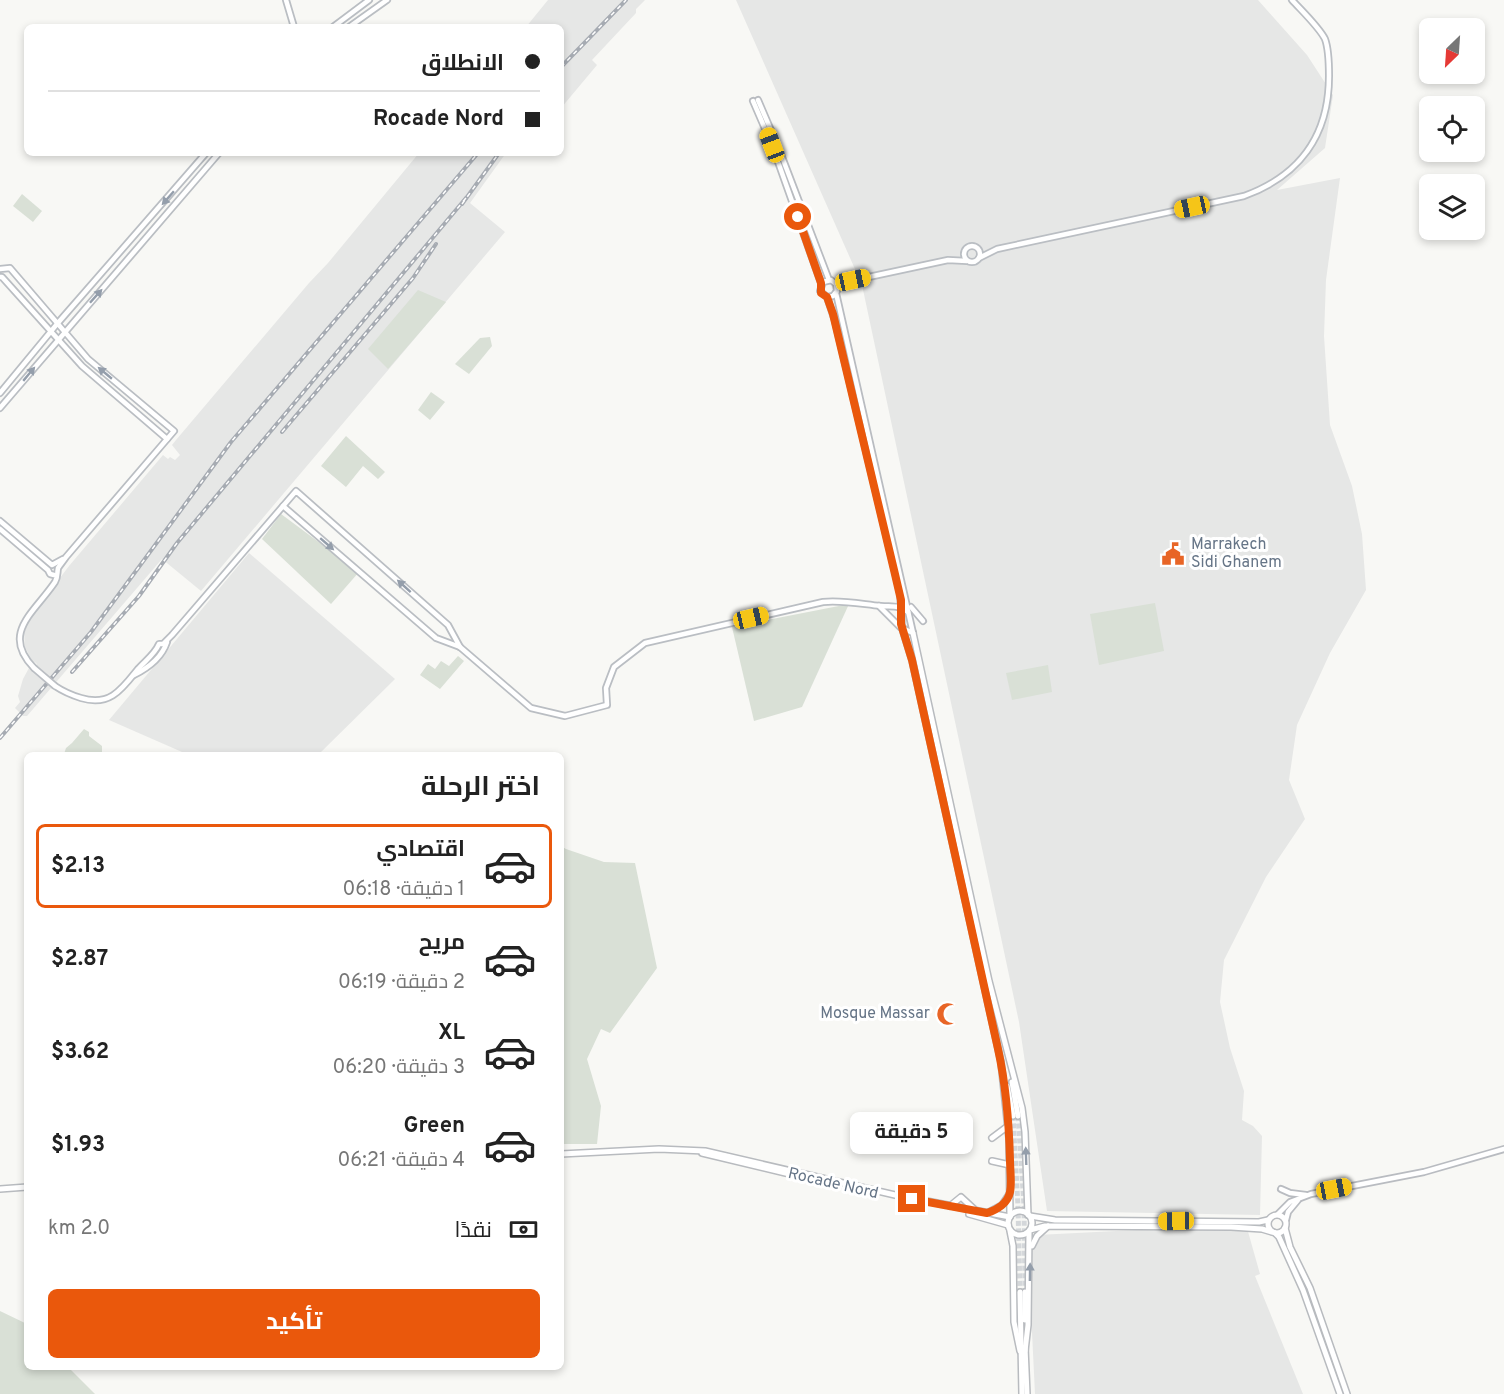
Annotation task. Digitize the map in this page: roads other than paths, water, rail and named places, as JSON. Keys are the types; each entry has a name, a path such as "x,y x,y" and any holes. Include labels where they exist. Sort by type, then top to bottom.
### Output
{"highway":[{"path":"902,628 912,660 1002,1071 1015,1116 1011,1069"},
{"path":"913,633 989,981 1024,1125 1029,1215 1032,1224 1028,1325 1023,1351"},
{"path":"1002,1071 1010,1165 1009,1228 1013,1246 1014,1322 1023,1351 1027,1394"},
{"path":"992,1138 1008,1126"},
{"name":"Rocade Nord","path":"564,1154 644,1149 718,1153 948,1206 1010,1217"},
{"name":"Rocade Nord","path":"692,1150 982,1217 1009,1228"},
{"path":"992,1161 1010,1165"},
{"path":"0,1189 24,1187"},
{"path":"987,1213 1002,1205 1011,1191"},
{"path":"948,1206 956,1203 961,1197 978,1212"},
{"path":"1010,1217 1019,1211 1055,1221 1258,1222 1268,1220 1272,1215 1278,1214 1286,1220 1285,1228 1290,1247 1310,1288 1347,1394"},
{"path":"1268,1220 1269,1227 1280,1236 1303,1290 1340,1394"},
{"path":"1009,1228 1020,1236 1037,1227 1049,1226 1231,1227 1274,1232 1281,1232 1285,1228"},
{"path":"1030,1250 1036,1236 1049,1226"},
{"path":"1022,1394 1023,1292"}],"street":[{"path":"286,0 293,24"},
{"path":"337,24 369,0"},
{"path":"353,24 387,0"},
{"path":"948,260 970,247 997,249 1244,196 1272,183 1290,171 1304,157 1317,135 1326,107 1329,82 1325,40 1292,0"},
{"path":"755,100 829,280 836,284 948,260 974,262 997,249"},
{"path":"777,150 821,283 821,293 827,297 835,321 900,593 902,628"},
{"path":"0,393 203,156"},
{"path":"0,408 216,156"},
{"path":"978,249 979,258"},
{"path":"965,251 968,261"},
{"path":"0,269 10,268 88,359 174,431 54,569"},
{"path":"0,277 81,366 167,439"},
{"path":"821,283 829,280"},
{"path":"836,284 836,293 911,614 913,633"},
{"path":"827,297 836,293"},
{"path":"133,676 148,668 172,635 296,491 448,625 460,647"},
{"path":"283,506 436,638 460,647 531,708 565,716 607,705 606,688 614,667 645,643 823,602 854,601 901,607 911,614"},
{"path":"0,521 54,569 57,579 26,619 19,633 18,642 24,656 34,668 56,686 72,696 89,701 100,701 114,695 162,647"},
{"path":"0,529 54,569"},
{"path":"908,602 923,621"},
{"path":"879,606 902,628 913,633"},
{"path":"142,671 148,659"},
{"path":"1281,1189 1306,1195 1424,1172 1504,1149"},
{"path":"1278,1214 1286,1204 1306,1195"},
{"path":"1286,1220 1288,1212 1298,1200"}],"tunnel":[{"path":"1013,1116 1020,1292"},
{"path":"1018,1116 1024,1206 1025,1292"}],"railway":[{"path":"564,64 626,0"},
{"path":"0,738 91,632 231,442 475,156"},
{"path":"462,204 497,156"},
{"path":"72,672 139,596 177,543 466,198"},
{"path":"282,432 413,278 436,244"}],"place":[{"name":"Marrakech Sidi Ghanem","path":"1173,554"},
{"name":"Mosque Massar","path":"948,1014"}]}
